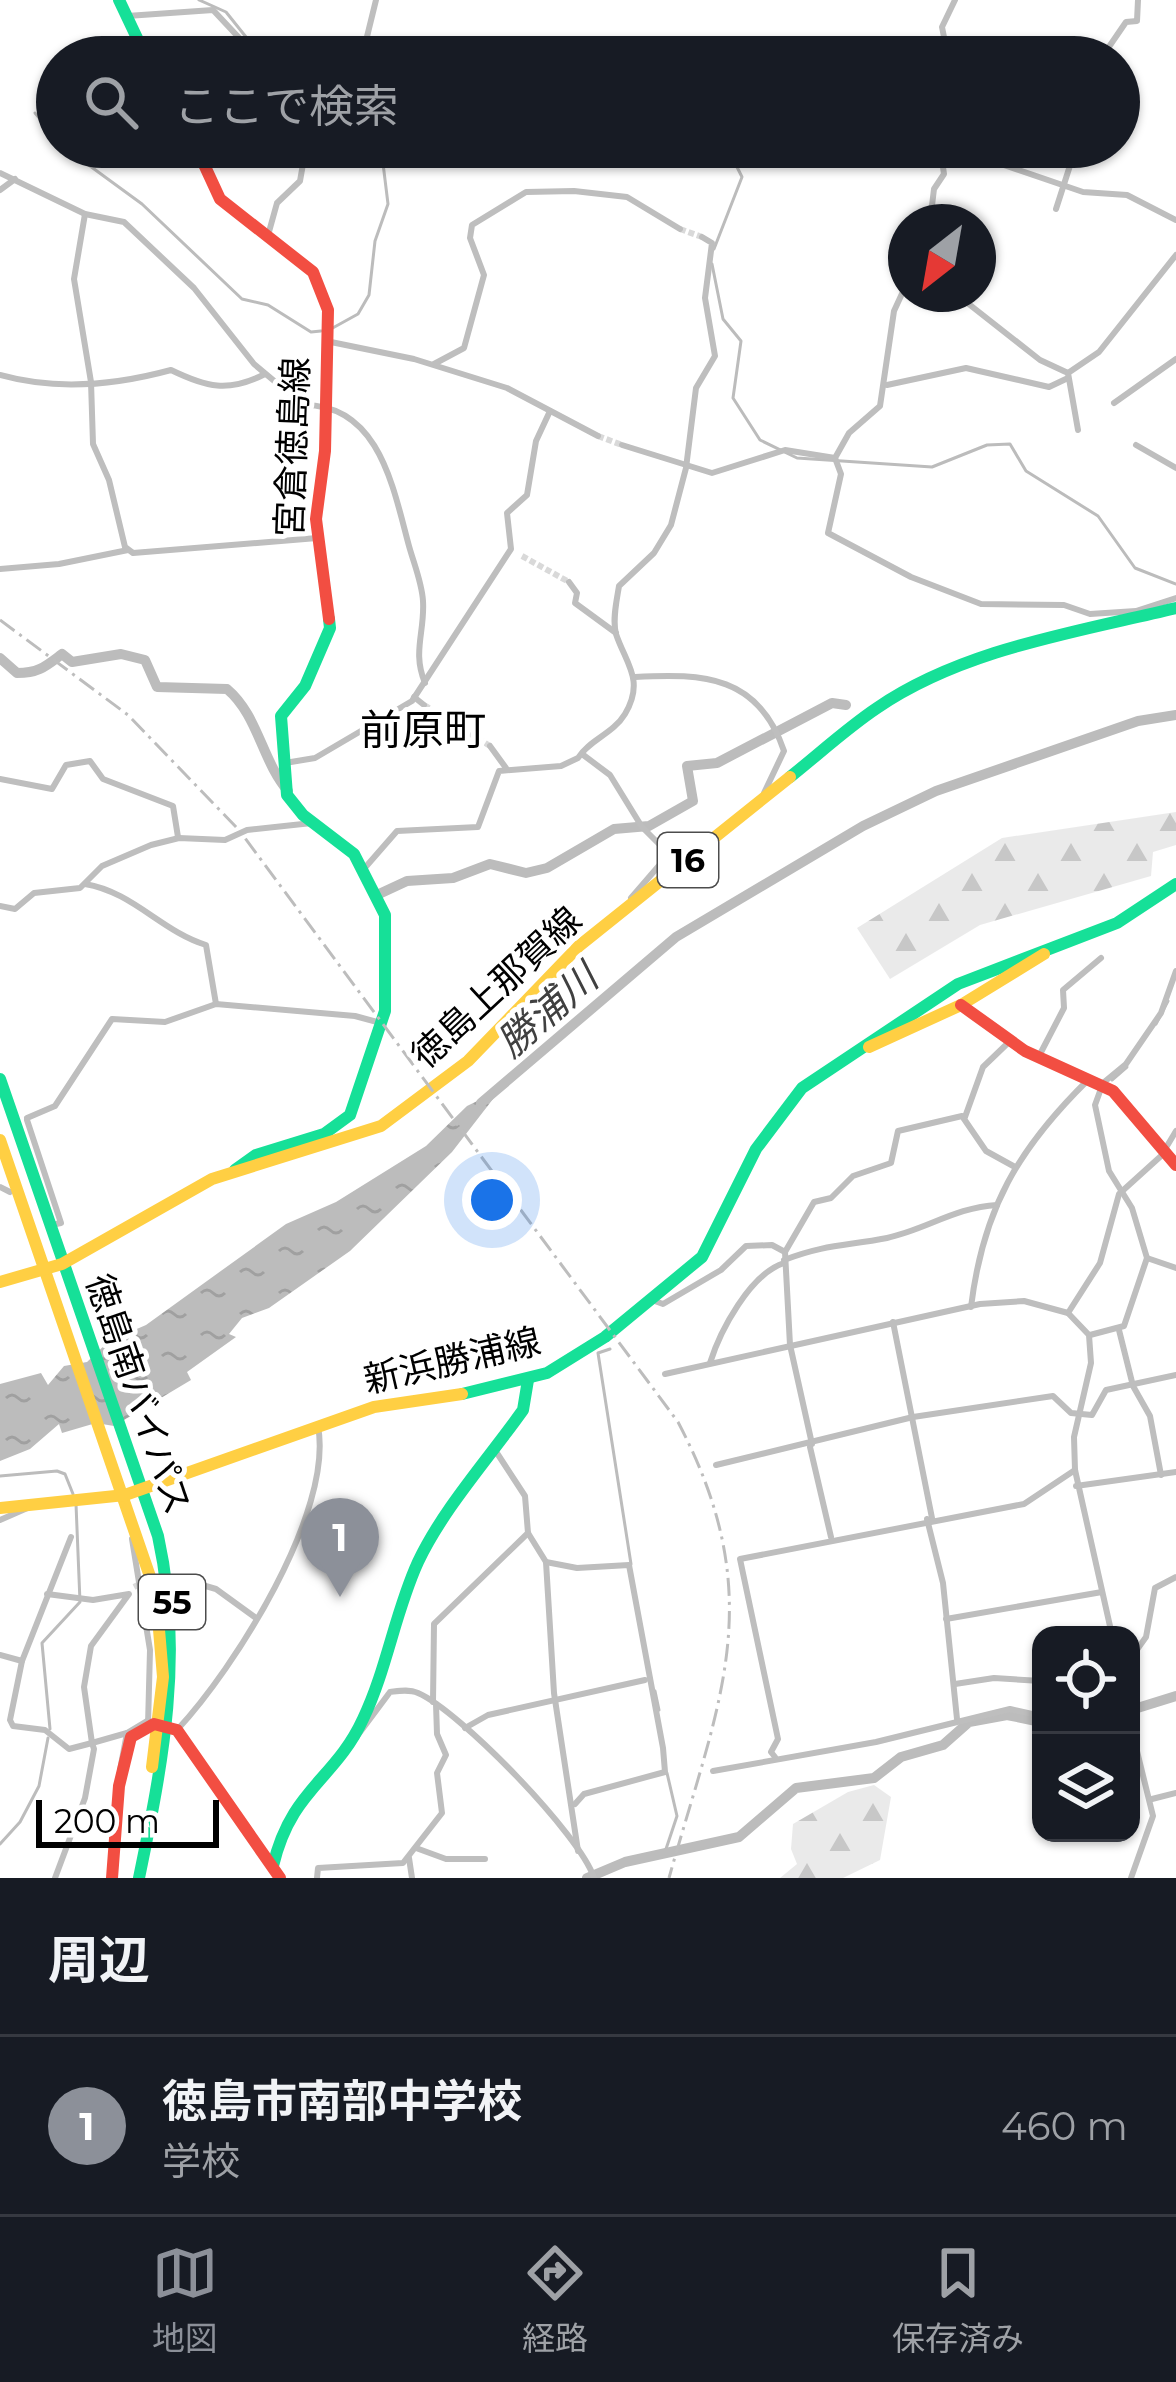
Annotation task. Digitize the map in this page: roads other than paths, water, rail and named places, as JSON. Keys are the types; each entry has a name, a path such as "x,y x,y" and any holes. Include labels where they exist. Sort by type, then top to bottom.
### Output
{"main road":[{"path":"118,0 134,36"},
{"name":"宮倉徳島線","path":"206,168 220,200 319,281 328,310 325,451 317,538 329,637 305,686 281,716 287,795 312,823 348,847 386,915 383,1023 350,1115 324,1134 256,1155 235,1171"},
{"name":"徳島上那賀線","path":"0,1285 54,1272 235,1171 392,1119 468,1061 566,957 842,732 919,685 1030,643 1137,613 1176,608"},
{"name":"新浜勝浦線","path":"0,1508 124,1492 374,1407 440,1400 528,1380 586,1351 652,1300 714,1241 743,1172 802,1088 958,984 1117,923 1176,884"},
{"path":"858,1048 961,1005 1050,949"},
{"path":"961,1005 1038,1058 1097,1080 1132,1107 1176,1165"},
{"name":"徳島南バイパス","path":"0,1079 48,1226 54,1272 156,1594 163,1649 164,1727"},
{"name":"徳島南バイパス","path":"0,1140 140,1486 166,1563 175,1622 164,1727 135,1878"},
{"path":"19,1144 30,1206 54,1272"},
{"path":"272,1870 281,1832 301,1797 351,1740 419,1560 529,1397 528,1380"},
{"path":"140,1486 138,1501 156,1565 156,1594"},
{"path":"112,1878 121,1771 131,1737 164,1727 272,1870"}],"street":[{"path":"367,36 376,0"},
{"path":"944,36 942,27 955,0"},
{"path":"1116,36 1126,22 1136,21 1138,0"},
{"path":"122,15 213,10 237,36"},
{"path":"267,239 277,202 300,181 302,168"},
{"path":"934,204 942,168"},
{"path":"1012,168 1063,186 1126,195 1176,220"},
{"path":"1057,208 1069,168"},
{"path":"0,173 85,214 115,217 194,288 265,374 303,405 323,403 358,422 395,487 423,599 416,662 424,683"},
{"path":"0,190 15,179"},
{"path":"434,364 464,348 483,287 472,225 520,194 616,193 680,229"},
{"path":"85,214 74,279 92,382 93,444 110,480 128,550"},
{"path":"363,870 397,831 478,827 494,777 506,767 560,766 582,754 584,747 623,718 634,676 616,633 620,586 669,530 686,469 696,388 715,356 705,298 712,243 702,237"},
{"path":"887,385 966,368 1049,387 1099,352 1176,255"},
{"path":"894,312 887,385 880,406 854,427 836,461 828,533 911,577 981,604 1064,605 1090,614 1137,613 1176,598"},
{"path":"979,312 1068,376 1078,430"},
{"path":"326,341 434,364 507,388 598,436"},
{"path":"1114,403 1176,359"},
{"path":"0,375 37,385 149,379 171,370 202,388 229,386 265,374"},
{"path":"285,763 315,758 395,715 414,698 511,549 507,513 527,495 536,440 550,411"},
{"path":"1136,445 1176,467"},
{"path":"622,446 686,469 712,473 782,452 836,461"},
{"path":"0,568 59,565 128,550 317,538"},
{"path":"511,549 522,556"},
{"path":"569,582 577,593 575,603 616,633"},
{"path":"634,676 684,674 726,680 755,700 775,730 784,757 763,796"},
{"path":"414,698 424,705"},
{"path":"490,746 506,767"},
{"path":"582,754 610,775 642,827 669,854 620,915"},
{"path":"0,779 52,789 66,765 90,761 103,779 173,806 179,838"},
{"path":"85,884 102,866 179,838 225,840 248,830 312,823"},
{"path":"0,906 15,908 34,893 85,884 111,890 148,911 175,936 206,945 216,1004"},
{"path":"1038,1058 1064,1008 1063,990 1101,958"},
{"path":"971,1307 997,1205 1038,1129 1097,1080 1126,1064 1161,1013 1176,971"},
{"path":"48,1226 61,1223 24,1120 55,1106 112,1019 165,1022 216,1004 356,1016 383,1023"},
{"path":"965,1117 982,1067 1009,1042"},
{"path":"1097,1080 1095,1116 1106,1142 1109,1172 1135,1214 1147,1258 1119,1330 1132,1380 1150,1416 1161,1474"},
{"path":"965,1117 986,1151 1015,1167"},
{"path":"831,1538 790,1345 785,1258 814,1202 832,1198 853,1176 891,1163 898,1131 965,1117"},
{"path":"1068,1313 1100,1263 1110,1214 1122,1191 1165,1150 1176,1131"},
{"path":"0,1187 10,1192"},
{"path":"710,1363 729,1320 770,1269 785,1258 831,1243 887,1238 926,1221 997,1205"},
{"path":"652,1300 663,1304 712,1277 746,1246 772,1246 785,1258"},
{"path":"1147,1258 1176,1268"},
{"path":"665,1373 971,1307 1024,1301 1068,1313 1089,1335 1091,1363 1079,1415 1076,1486 1101,1568 1110,1626"},
{"path":"893,1322 930,1518 957,1720"},
{"path":"1089,1335 1119,1330"},
{"path":"716,1465 811,1446 913,1417 1053,1396 1079,1415 1092,1415 1106,1390 1132,1380 1176,1375"},
{"path":"71,1537 22,1661 10,1724 50,1733 69,1749 164,1727 256,1618 305,1522 318,1426"},
{"path":"495,1450 525,1496 529,1533 546,1562 555,1700 575,1804 578,1851"},
{"path":"775,1756 771,1752 778,1739 740,1559 930,1518 1024,1504 1075,1470"},
{"path":"1076,1486 1176,1472"},
{"path":"0,1520 35,1504"},
{"path":"317,1878 318,1868 387,1868 409,1858 442,1813 437,1773 446,1754 437,1734 434,1624 529,1533"},
{"path":"139,1534 131,1541 164,1727"},
{"path":"546,1562 577,1568 629,1565 665,1772 584,1794 575,1804"},
{"path":"1140,1645 1146,1636 1154,1588 1176,1577"},
{"path":"184,1580 216,1589 256,1618"},
{"path":"47,1594 93,1600 131,1591 91,1646 85,1687 92,1743 90,1780 55,1878"},
{"path":"946,1619 1102,1592"},
{"path":"0,1654 22,1661"},
{"path":"954,1684 994,1678 1032,1680"},
{"path":"465,1727 488,1715 646,1680"},
{"path":"351,1740 360,1737 390,1692 416,1692 496,1754 593,1875"},
{"path":"713,1771 766,1764 775,1756 876,1742 1010,1709 1032,1714"},
{"path":"121,1771 127,1732"},
{"path":"1131,1878 1150,1827 1153,1799 1133,1734"},
{"path":"1153,1799 1176,1792"},
{"path":"416,1848 446,1859 485,1859"},
{"path":"409,1858 412,1878"}],"water":[{"path":"500,1090 452,1152 350,1251 269,1308 242,1318 229,1334 236,1337 187,1372 191,1380 114,1426 96,1423 62,1433 59,1424 30,1449 0,1461 0,1384 41,1373 48,1385 64,1366 87,1362 109,1341 146,1325 286,1224 336,1202 426,1146 467,1106"}],"waterway":[{"path":"199,0 226,12 245,36"},
{"path":"93,168 142,204 242,299 268,305 311,332 321,331"},
{"path":"329,330 358,314 369,295 375,241 388,204 384,168"},
{"path":"714,249 742,177 738,168"},
{"path":"712,264 723,319 741,341 733,398 760,440 797,458 932,467 987,445 1010,444 1026,471 1098,516 1135,568 1176,584"},
{"path":"0,658 17,673 37,670 62,654 72,662 121,654 145,660 157,687 227,689 246,712 288,791"},
{"path":"379,894 407,881 453,878 490,864 526,873 547,868 614,829 649,826 693,801 687,766 717,763 832,703 846,705"},
{"name":"勝浦川","path":"481,1103 676,937 863,826 936,791 1138,721 1176,715"},
{"path":"1156,1024 1168,1001"},
{"path":"1112,1080 1127,1067"},
{"path":"610,1349 598,1353 631,1564"},
{"path":"0,1476 57,1471 65,1474 73,1494"},
{"path":"50,1729 42,1643 80,1602 76,1504"},
{"path":"655,1691 659,1710"},
{"path":"1140,1707 1176,1696"},
{"path":"587,1878 625,1862 739,1837 796,1788 874,1778 901,1757 943,1745 969,1722 1007,1715 1032,1720"},
{"path":"0,1844 20,1822 39,1786 48,1738"},
{"path":"664,1855 677,1816 667,1773"}],"tunnel":[{"path":"680,229 702,237"},
{"path":"598,436 622,445"},
{"path":"522,556 569,582"},
{"path":"424,705 490,746"},
{"path":"134,1587 151,1578"}],"railway":[{"path":"0,620 128,715 239,830 678,1422 706,1485 723,1543 729,1597 718,1702 669,1878"}],"place":[{"name":"徳島市南部中学校","path":"340,1597"}],"district":[{"name":"前原町","path":"423,730"}]}
